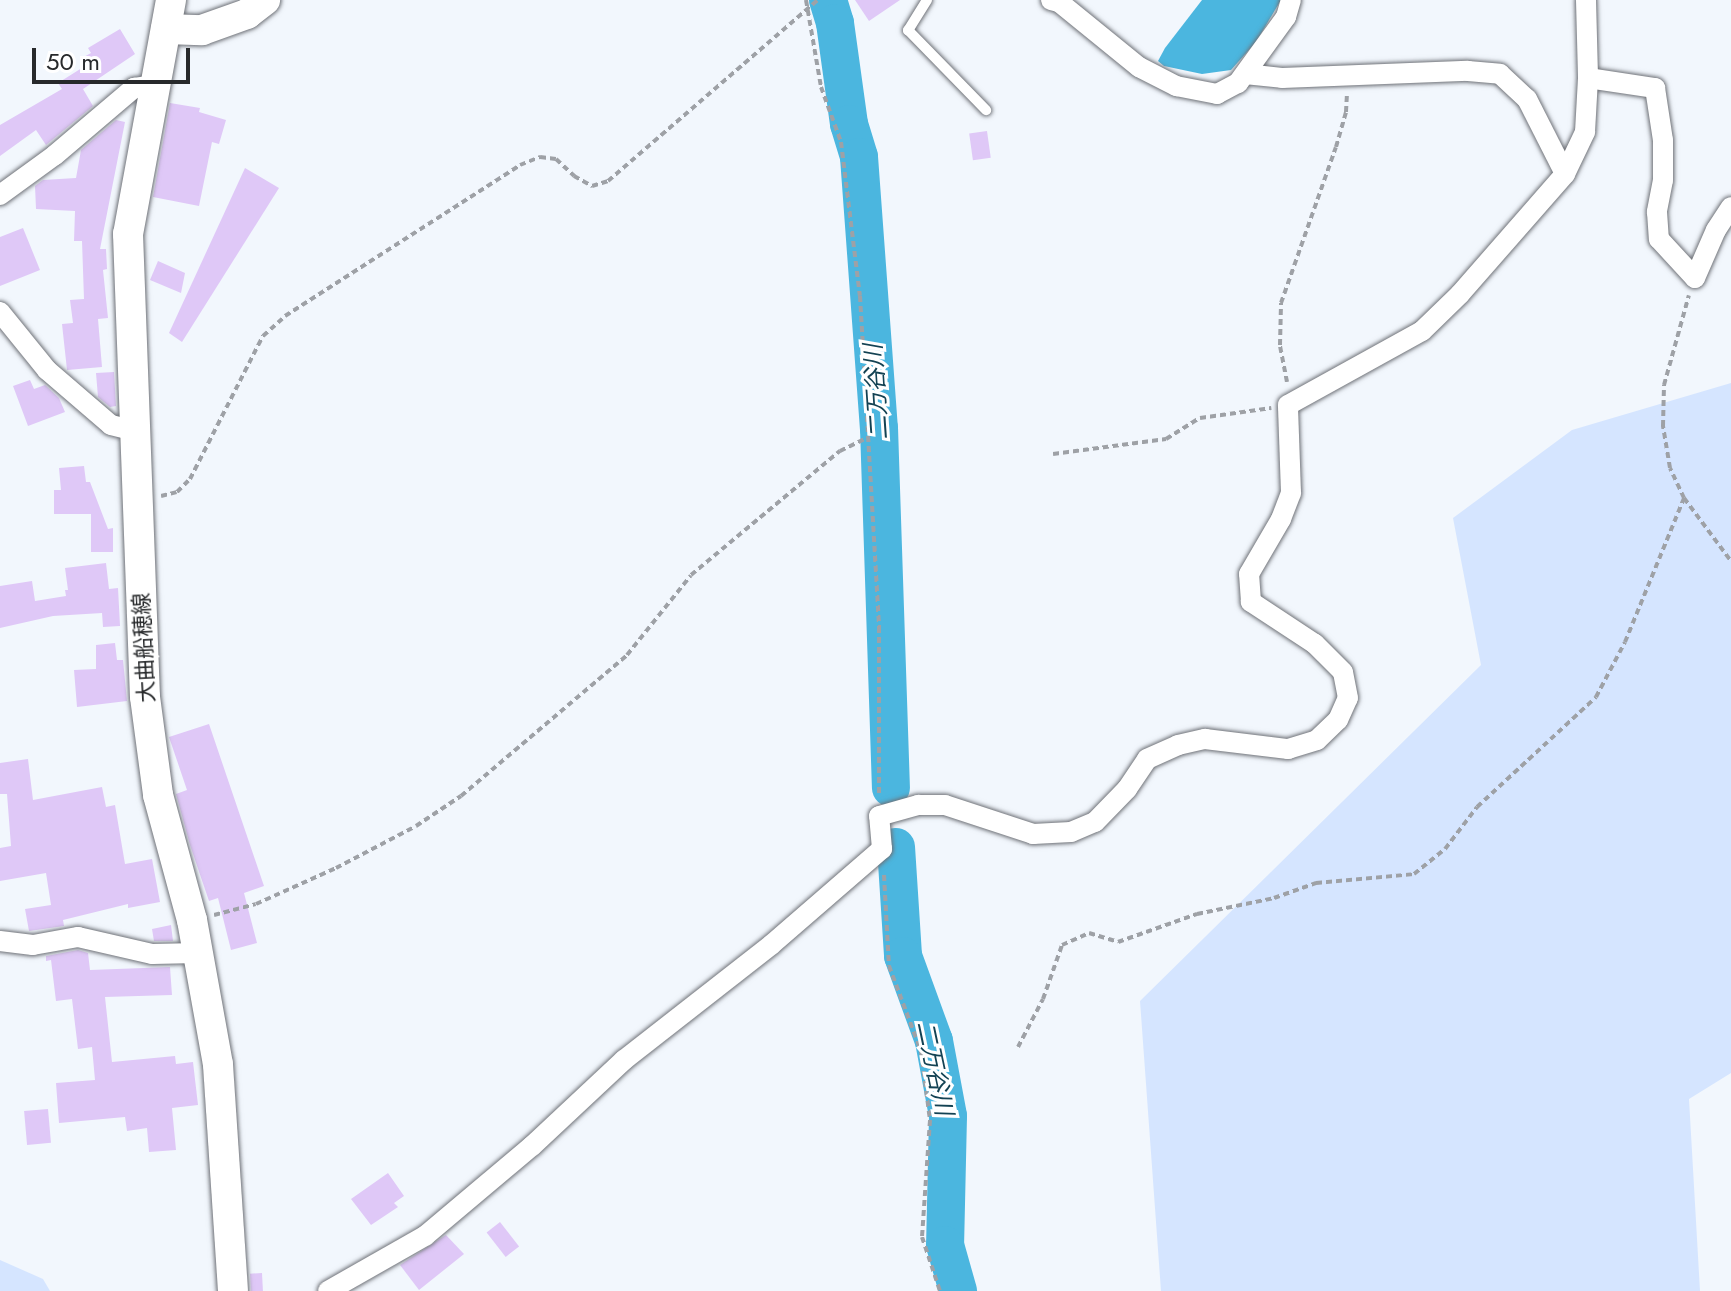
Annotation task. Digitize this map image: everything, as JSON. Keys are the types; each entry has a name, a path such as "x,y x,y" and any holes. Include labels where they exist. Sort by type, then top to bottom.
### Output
{"main road":[{"path":"168,15 202,30 247,14 265,0"},
{"name":"大曲船穂線","path":"168,15 128,234 148,725 158,795 192,920 218,1065 233,1291"}],"street":[{"path":"1051,0 1059,2 1139,67 1176,86 1217,94 1238,83 1286,17 1291,0"},
{"path":"328,1291 425,1236 532,1146 624,1060 771,945 882,849 879,816 918,805 945,805 1033,834 1071,832 1095,822 1127,789 1147,759 1178,745 1205,739 1288,749 1317,740 1338,720 1348,698 1343,672 1315,644 1251,602 1249,574 1281,519 1291,493 1288,405 1422,331 1565,174 1585,132 1588,78 1586,0"},
{"path":"1245,74 1282,78 1468,71 1500,74 1527,99 1565,174"},
{"path":"1588,78 1655,88 1663,140 1663,180 1657,212 1659,239 1695,278 1716,230 1731,207"},
{"path":"0,195 55,155 134,88 156,85"},
{"path":"0,312 47,370 111,425 135,431"},
{"path":"0,941 33,945 78,937 152,954 199,953"}],"lane":[{"path":"927,0 908,30 986,110"}],"path":[{"path":"806,0 821,87 841,142 860,296 879,627 879,816"},
{"path":"138,500 177,492 190,479 263,336 285,316 520,165 540,157 556,159 574,176 592,186 608,181 818,0"},
{"path":"1053,454 1166,439 1200,418 1288,405 1288,385 1280,345 1281,303 1346,112 1346,75"},
{"path":"1695,278 1664,385 1663,426 1670,468 1684,498 1731,561"},
{"path":"192,920 256,904 323,874 416,826 461,796 627,655 691,575 840,451 867,438"},
{"path":"1018,1047 1043,999 1062,945 1089,933 1118,942 1197,914 1274,898 1316,883 1414,874 1445,849 1477,807 1596,697 1625,642 1684,498"},
{"path":"882,849 889,966 921,1051 930,1120 922,1237 940,1291"}],"shaded area":[{"path":"1731,383 1731,1073 1689,1099 1700,1291 1161,1291 1140,1001 1481,665 1453,518 1572,430"},
{"path":"0,1260 43,1279 50,1291 0,1291"}],"water":[{"path":"1202,0 1281,0 1256,42 1231,70 1202,74 1164,66 1158,61 1165,48"}],"building":[{"path":"855,0 900,0 869,21"},
{"path":"120,29 135,54 83,89 93,106 46,145 36,130 0,156 0,125 62,89 58,83 85,66 80,59 91,53 88,48"},
{"path":"170,103 200,108 199,112 226,120 219,144 212,142 199,206 153,197"},
{"path":"116,120 125,122 100,249 106,249 107,269 103,270 108,318 98,319 102,367 67,370 62,324 73,323 70,300 84,299 82,241 74,241 75,211 36,209 35,186 43,180 76,178 81,150"},
{"path":"987,131 991,158 973,160 969,134"},
{"path":"245,168 279,188 182,342 169,333"},
{"path":"23,228 40,270 0,286 0,237"},
{"path":"158,261 185,273 181,293 150,280"},
{"path":"114,372 116,406 110,407 98,397 96,373"},
{"path":"30,380 34,389 45,385 59,398 65,412 28,426 13,386"},
{"path":"84,466 86,482 90,482 108,529 113,528 113,552 91,552 91,514 54,514 54,490 61,490 59,468"},
{"path":"106,563 109,589 118,588 120,626 103,627 102,613 53,616 0,628 0,586 32,581 35,601 66,596 65,568"},
{"path":"115,643 117,660 123,660 127,701 77,707 74,670 96,669 96,645"},
{"path":"209,724 264,886 244,893 257,943 231,950 218,898 209,901 190,845 176,794 187,790 169,737"},
{"path":"28,759 33,800 102,787 106,807 115,805 125,864 152,859 160,902 128,908 128,904 63,920 64,926 29,931 25,909 51,905 46,873 0,881 0,848 11,846 7,794 0,794 0,763"},
{"path":"171,925 173,941 154,941 152,929"},
{"path":"78,950 88,953 90,970 170,967 172,995 105,997 112,1062 175,1056 176,1064 193,1062 198,1105 172,1108 176,1150 149,1152 147,1128 127,1131 125,1117 59,1123 56,1083 95,1080 92,1047 78,1049 72,999 56,1001 51,960 46,961 46,956"},
{"path":"48,1109 51,1143 27,1145 24,1111"},
{"path":"388,1173 404,1196 394,1203 398,1207 371,1225 351,1199"},
{"path":"500,1222 519,1246 506,1257 487,1232"},
{"path":"446,1235 464,1254 419,1290 400,1265"},
{"path":"262,1273 263,1291 251,1291 250,1274"}],"waterway":[{"name":"二万谷川","path":"828,0 835,23 849,124 859,157 879,428 891,788"},
{"name":"二万谷川","path":"896,847 903,956 934,1041 948,1116 945,1245 958,1291"}]}
